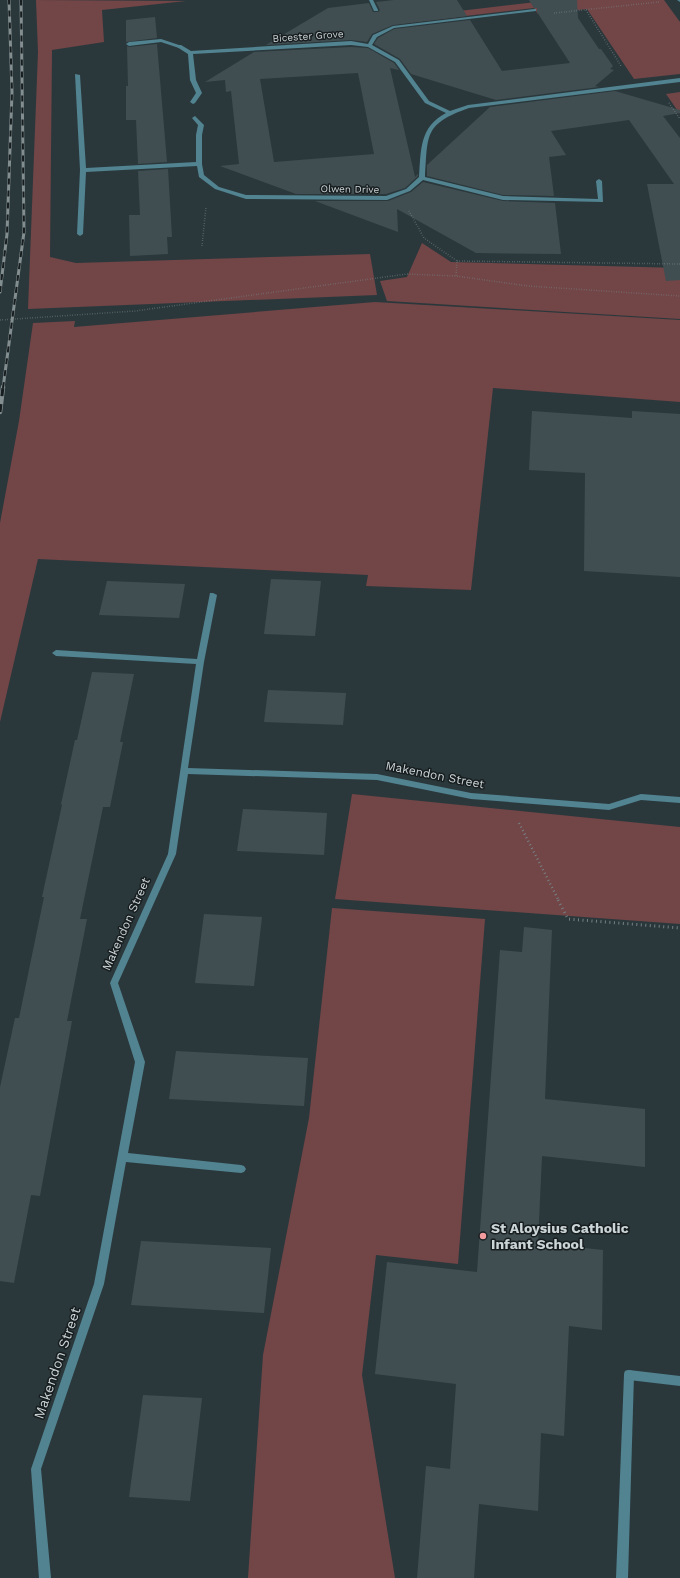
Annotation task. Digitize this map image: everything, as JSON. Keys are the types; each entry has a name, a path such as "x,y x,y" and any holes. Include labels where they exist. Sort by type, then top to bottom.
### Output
{"street":[{"path":"371,0 376,10"},
{"path":"369,46 375,36 393,27 534,10"},
{"path":"129,44 161,40 179,46 190,53 193,80 199,93 193,102"},
{"name":"Bicester Grove","path":"190,53 351,43 369,46 397,61 427,102 449,113"},
{"path":"77,75 83,170 80,234"},
{"path":"598,181 601,201 503,198 422,178 426,135 434,122 449,113 468,107 680,80"},
{"name":"Olwen Drive","path":"195,118 201,125 199,135 199,164 201,176 217,188 246,197 387,198 408,190 422,178"},
{"path":"83,170 199,164"},
{"name":"Makendon Street","path":"45,1578 36,1469 99,1284 140,1062 114,983 172,854 200,662 213,595"},
{"path":"56,653 200,662"},
{"name":"Makendon Street","path":"184,771 377,777 471,796 609,807 641,797 680,800"},
{"path":"122,1157 241,1169"},
{"path":"622,1578 629,1375 680,1381"}],"path":[{"path":"534,10 537,15 680,1"},
{"path":"586,10 633,86"},
{"path":"202,246 207,197 217,188"},
{"path":"399,194 424,238 457,260 680,264"},
{"path":"456,276 457,260"},
{"path":"0,320 134,311 408,274 456,276 528,286 679,296"},
{"path":"507,799 568,919 680,928"}],"shaded area":[{"path":"36,0 186,1 102,10 104,42 52,50 50,257 76,263 370,254 377,295 28,309 38,52"},
{"path":"553,0 664,0 680,22 680,74 634,79 587,9 538,14 534,8 372,27 383,20"},
{"path":"680,92 680,114 666,94"},
{"path":"422,243 451,262 680,268 680,319 387,301 380,281 407,277"},
{"path":"375,302 680,320 680,402 493,388 471,590 366,586 368,575 38,559 0,722 0,523 19,421 33,323 75,321 74,327"},
{"path":"352,794 680,827 680,924 335,899"},
{"path":"332,908 485,919 458,1264 376,1255 362,1375 395,1578 248,1578 263,1355 309,1118"}],"building":[{"path":"394,0 457,0 467,16 393,25 372,34 367,42 351,40 266,45 328,8 369,3 373,12 378,12 380,10 376,2"},
{"path":"529,0 577,0 578,18 599,49 601,49 613,66 610,69 614,70 595,86 599,87 496,100 411,74 400,59 374,44 378,38 394,29 470,20 502,71 570,63 537,12 537,8 534,8"},
{"path":"155,17 157,38 126,42 126,20"},
{"path":"157,44 167,162 138,164 136,120 126,120 126,86 128,86 127,46"},
{"path":"351,47 368,48 394,63 399,70 390,68 415,177 418,174 418,176 405,188 386,194 296,194 220,166 239,164 231,91 226,92 225,80 205,82 254,52","holes":["358,73 374,154 274,162 260,79"]},
{"path":"615,91 680,110 680,113 663,116 680,138 680,280 666,281 647,184 674,184 629,120 551,131 566,155 549,157 554,196 503,195 427,176 427,165 490,107"},
{"path":"168,169 172,237 167,237 168,254 130,256 129,215 140,215 138,171"},
{"path":"423,182 503,201 555,203 561,254 476,253 397,209 398,232 315,201 388,201 411,192"},
{"path":"532,411 632,418 632,411 680,414 680,577 584,571 585,473 529,470"},
{"path":"271,579 321,581 315,636 264,634"},
{"path":"107,581 185,584 179,618 99,615"},
{"path":"92,672 134,674 120,742 123,742 110,807 103,807 80,919 87,919 67,1021 72,1021 40,1196 31,1195 14,1283 0,1281 0,1087 15,1018 19,1018 44,897 42,897 61,804"},
{"path":"268,690 346,693 343,725 264,722"},
{"path":"243,809 327,813 324,855 237,851"},
{"path":"204,914 262,917 254,986 195,983"},
{"path":"524,927 552,930 545,1099 645,1109 645,1167 542,1156 538,1243 603,1250 602,1330 569,1326 564,1436 541,1433 538,1511 479,1504 474,1578 417,1578 426,1466 450,1469 456,1384 375,1374 387,1262 477,1272 500,950 522,952"},
{"path":"176,1051 308,1058 304,1106 169,1099"},
{"path":"141,1241 271,1248 264,1313 131,1305"},
{"path":"143,1395 202,1398 190,1501 129,1497"}],"railway":[{"path":"0,292 7,234 12,92 9,0"},
{"path":"3,388 24,232 21,0"},
{"path":"0,412 3,387"}],"place":[{"name":"St Aloysius Catholic Infant School","path":"483,1236"}]}
